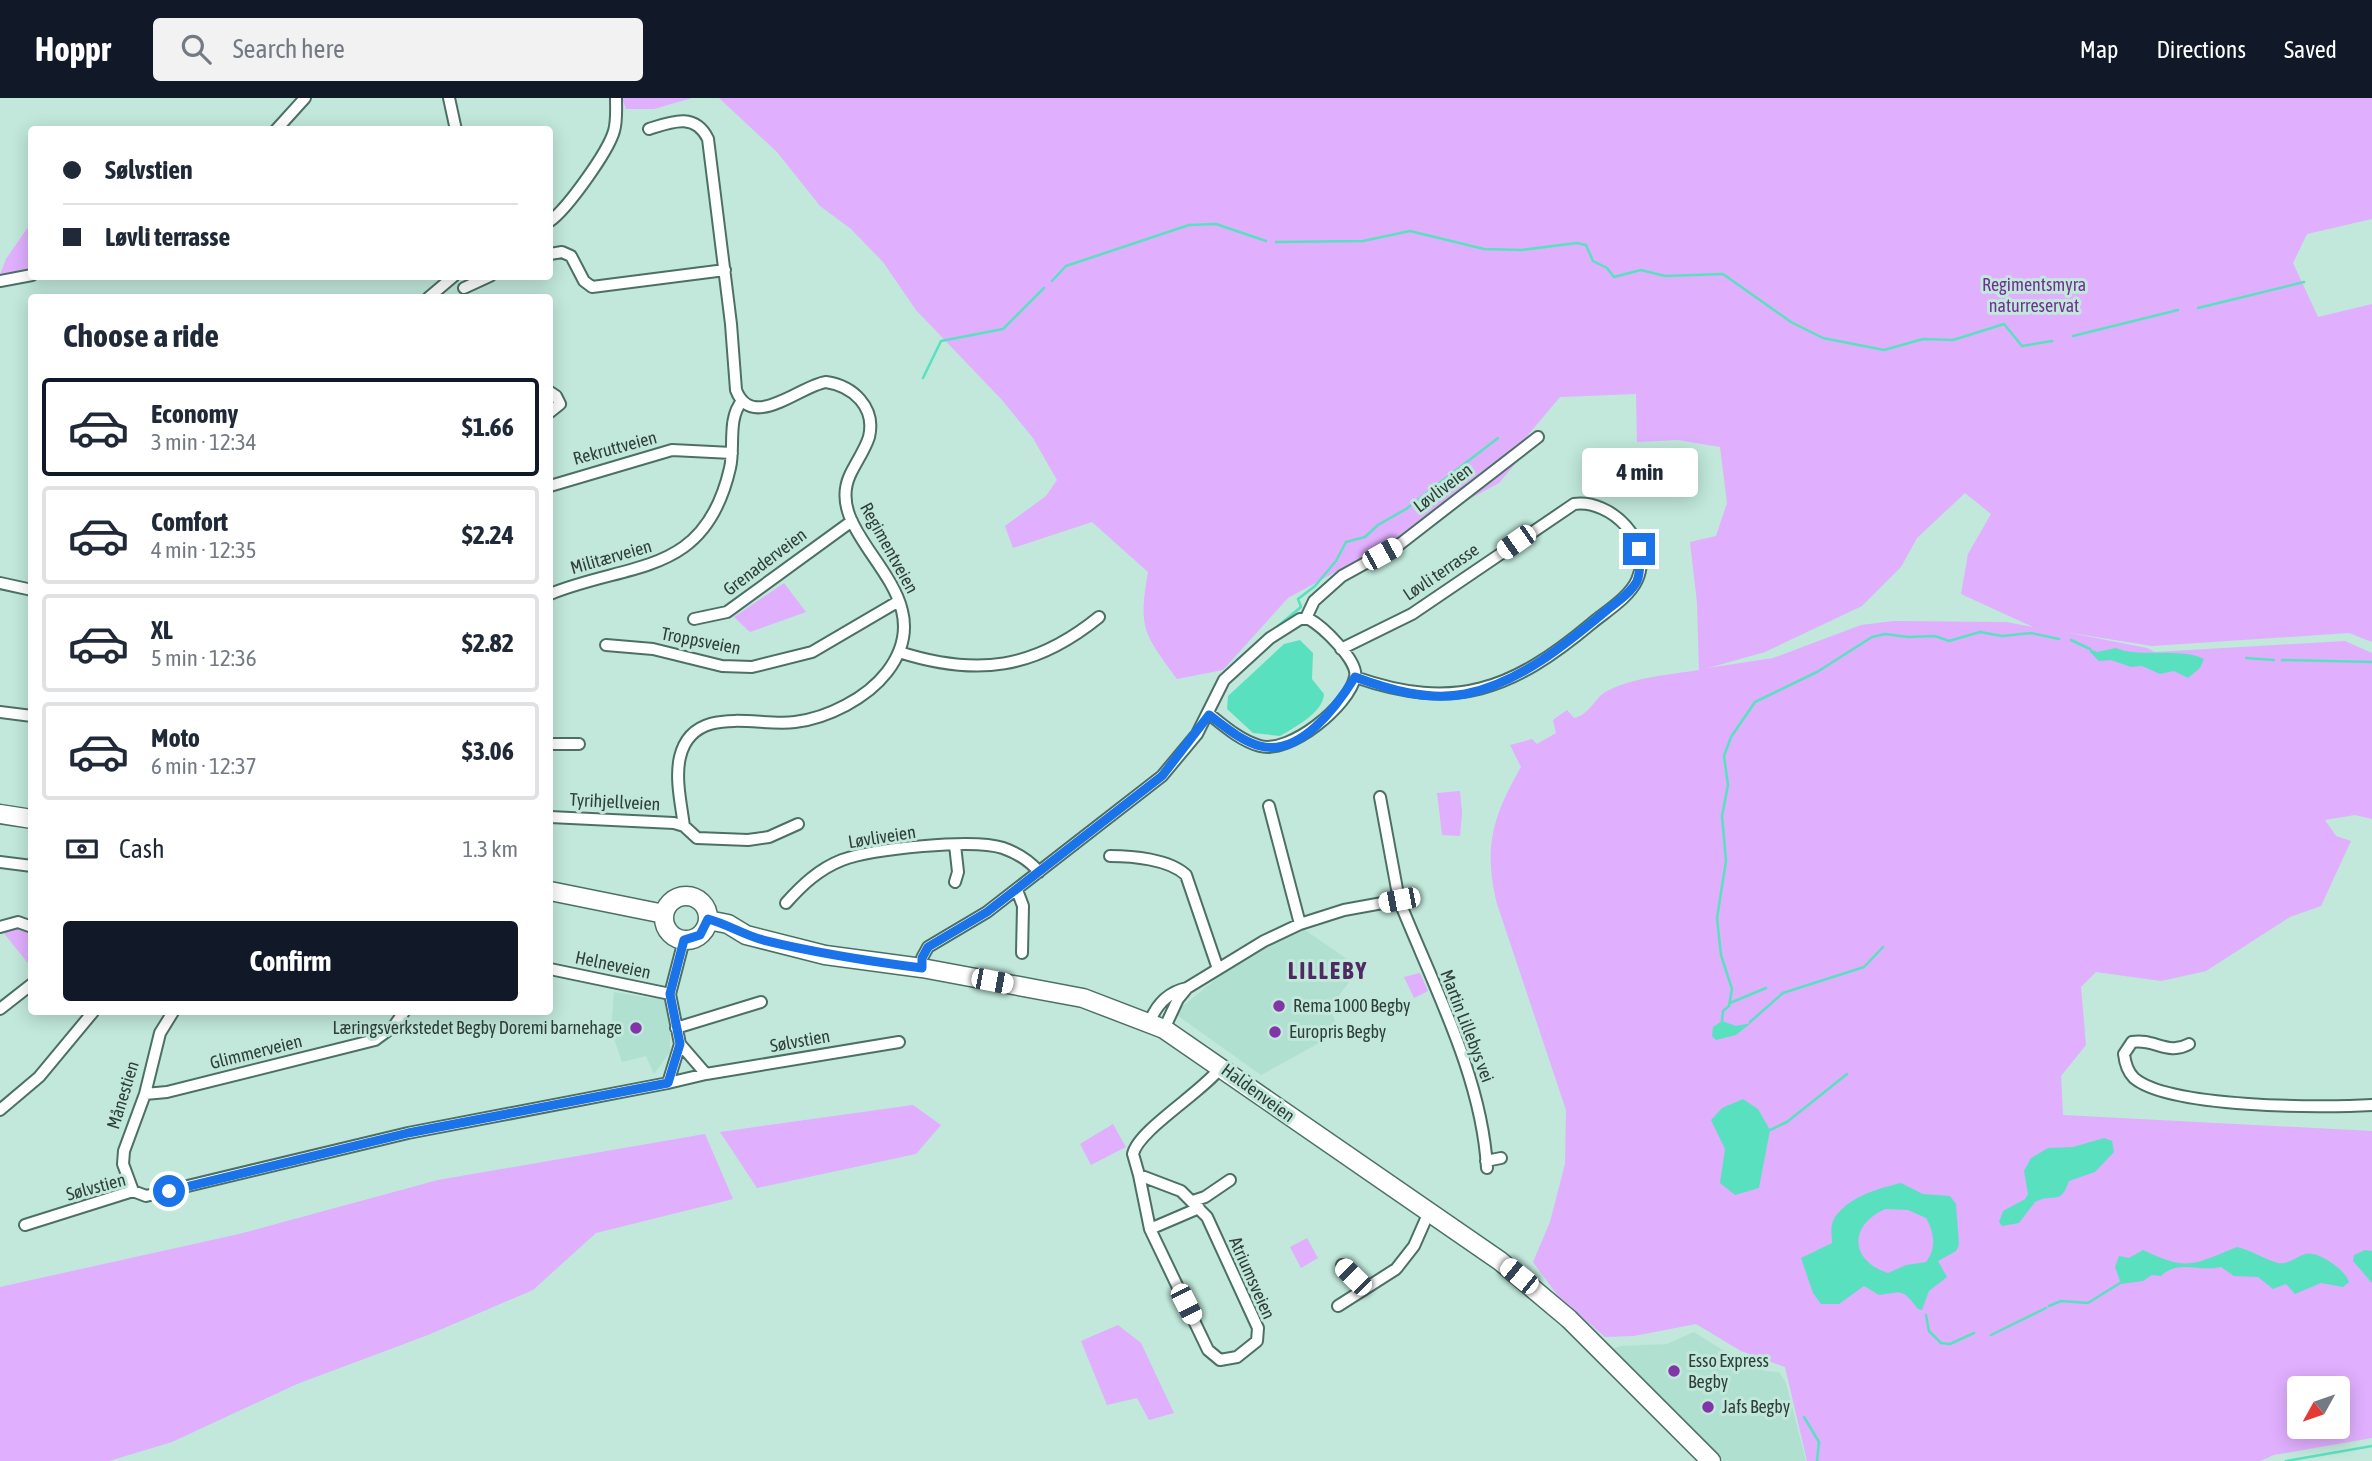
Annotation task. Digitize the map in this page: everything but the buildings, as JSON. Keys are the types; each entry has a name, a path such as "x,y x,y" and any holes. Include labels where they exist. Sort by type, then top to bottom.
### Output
{"main road":[{"path":"0,814 28,818"},
{"path":"553,892 664,914"},
{"path":"686,896 701,902 708,919 700,935 684,940 676,939 666,928 664,914 671,901 686,896"},
{"name":"Haldenveien","path":"708,919 728,925 746,935 825,955 922,968 1083,998 1157,1025 1222,1066 1500,1261 1548,1301 1711,1461"}],"street":[{"path":"280,126 305,98"},
{"path":"449,98 455,126"},
{"path":"553,218 605,153 615,129 616,98"},
{"path":"649,129 685,121 699,127 706,135 725,270 736,390 742,401"},
{"path":"553,254 571,256 580,276 592,287 725,270"},
{"path":"0,281 28,276"},
{"path":"433,294 449,280"},
{"path":"464,288 481,280"},
{"name":"Regimentveien","path":"742,401 758,405 779,404 826,383 846,387 856,393 866,408 869,438 846,484 844,502 852,521 899,601 904,628 899,652"},
{"path":"553,394 560,404 553,410"},
{"name":"Militærveien","path":"553,593 633,571 679,551 714,515 723,494 732,453 734,413 742,401"},
{"name":"Løvliveien","path":"1306,618 1314,601 1342,576 1400,544 1538,437"},
{"name":"Rekruttveien","path":"553,484 672,450 732,453"},
{"name":"Løvli terrasse","path":"1341,649 1412,614 1574,504 1590,503 1611,512 1627,529 1639,549 1639,577 1629,592 1570,640 1500,683 1463,694 1423,694 1400,692 1355,677"},
{"name":"Grenaderveien","path":"694,619 727,612 852,521"},
{"path":"0,583 28,589"},
{"name":"Troppsveien","path":"606,645 653,649 722,666 752,667 812,652 899,601"},
{"path":"684,825 678,768 683,748 696,731 724,720 787,723 828,712 876,684 899,652 963,667 1008,663 1032,657 1079,634 1099,617"},
{"path":"922,968 922,958 928,947 973,922 1017,890 1162,776 1209,715 1224,680 1270,638 1306,618 1317,623 1352,664 1355,677 1336,707 1312,731 1284,745 1261,746 1228,729 1209,715"},
{"path":"0,712 28,716"},
{"path":"553,744 579,744"},
{"name":"Martin Lillebys vei","path":"1380,797 1399,900 1466,1066 1482,1122 1487,1165 1501,1158"},
{"path":"1269,806 1300,924"},
{"name":"Tyrihjellveien","path":"553,817 684,825 697,838 769,837 797,824"},
{"name":"Løvliveien","path":"786,903 819,872 841,861 874,853 981,844 1002,848 1025,858 1039,872"},
{"path":"955,882 958,872 956,845"},
{"path":"1110,856 1160,863 1178,868 1186,875 1218,969"},
{"path":"0,862 28,866"},
{"path":"1017,890 1023,906 1022,953"},
{"path":"1157,1025 1187,988 1264,941 1300,924 1344,911 1399,900"},
{"path":"0,927 18,922 28,926"},
{"path":"684,940 670,994 680,1044 706,1074"},
{"name":"Helneveien","path":"553,970 670,994"},
{"path":"0,1009 28,987"},
{"path":"1157,1025 1164,999 1175,990 1187,988"},
{"path":"676,1028 761,1002"},
{"path":"0,1110 39,1077 91,1015"},
{"name":"Månestien","path":"133,1191 123,1164 124,1151 145,1094 160,1033 171,1015"},
{"name":"Glimmerveien","path":"145,1094 167,1092 375,1040 400,1021 403,1015"},
{"path":"2189,1044 2170,1050 2141,1041 2132,1042 2124,1054 2125,1061 2135,1079 2189,1099 2372,1105"},
{"name":"Sølvstien","path":"25,1226 133,1191 146,1196 408,1133 706,1074 899,1042"},
{"path":"668,1083 680,1044"},
{"name":"Atriumsveien","path":"1196,1204 1207,1217 1258,1328 1257,1341 1237,1357 1220,1360 1208,1350 1150,1229 1133,1154 1135,1146 1204,1087 1222,1066"},
{"path":"1139,1175 1181,1191 1196,1204"},
{"path":"1150,1229 1196,1204 1230,1180"},
{"path":"1338,1306 1396,1269 1414,1247 1429,1212"},
{"path":"1342,1265 1365,1289"}],"shaded area":[{"path":"1300,640 1313,653 1312,679 1324,694 1319,707 1307,719 1280,736 1253,733 1227,709 1228,696 1284,644"},
{"path":"2116,648 2136,652 2195,655 2204,659 2200,668 2188,678 2174,671 2160,674 2142,666 2131,667 2111,660 2099,661 2090,652 2090,649 2097,652"},
{"path":"1302,928 1360,968 1330,1007 1339,1032 1261,1075 1174,1013 1231,967 1263,947"},
{"path":"614,992 650,998 656,994 664,999 670,1030 670,1052 654,1074 646,1056 622,1062 611,1030"},
{"path":"1722,1021 1736,1026 1751,1023 1736,1035 1716,1040 1712,1036 1713,1027"},
{"path":"1743,1099 1758,1109 1770,1130 1759,1188 1735,1195 1720,1183 1725,1149 1711,1120 1722,1108"},
{"path":"2104,1138 2112,1141 2114,1152 2095,1172 2069,1181 2063,1194 2059,1196 2035,1202 2019,1223 2002,1226 1999,1222 2003,1211 2025,1199 2028,1194 2024,1171 2031,1158 2048,1148 2073,1147"},
{"path":"1901,1183 1923,1194 1950,1196 1956,1204 1959,1245 1956,1251 1938,1261 1947,1277 1929,1291 1922,1310 1902,1293 1879,1295 1864,1286 1839,1304 1821,1304 1813,1293 1801,1258 1832,1243 1833,1221 1845,1206 1863,1195","holes":["1885,1209 1908,1210 1926,1218 1932,1234 1932,1251 1926,1262 1906,1265 1888,1273 1866,1260 1860,1251 1860,1233 1873,1216"]},
{"path":"2237,1247 2278,1263 2289,1262 2305,1254 2316,1255 2336,1266 2349,1282 2343,1287 2321,1283 2295,1294 2286,1284 2273,1289 2258,1277 2234,1276 2221,1267 2182,1267 2161,1276 2152,1275 2143,1281 2121,1284 2115,1267 2119,1256 2129,1258 2143,1250 2171,1261 2191,1263"},
{"path":"2365,1250 2372,1251 2372,1283 2353,1261 2354,1255"},
{"path":"1694,1332 1735,1358 1765,1371 1779,1372 1786,1383 1806,1461 1724,1461 1609,1350 1621,1346 1667,1344"}],"green space":[{"path":"622,98 692,98 654,109 626,109"},
{"name":"Regimentsmyra naturreservat","path":"719,98 2372,98 2372,219 2307,234 2293,263 2318,317 2372,304 2372,642 2349,633 2152,646 2065,632 2147,648 2155,652 2345,641 2372,653 2372,819 2355,815 2325,820 2336,836 2351,841 2321,906 2290,917 2206,971 2161,981 2096,972 2081,987 2086,1045 2061,1076 2063,1115 2372,1131 2372,1438 2274,1455 2260,1461 1807,1461 1785,1367 1741,1351 1696,1324 1634,1336 1605,1337 1558,1296 1533,1262 1550,1222 1565,1164 1566,1110 1497,904 1491,865 1493,832 1503,801 1521,767 1510,745 1532,739 1537,744 1556,733 1553,720 1567,710 1574,718 1580,716 1602,694 1618,686 1652,677 1699,670 1697,603 1690,542 1716,536 1727,503 1720,447 1678,440 1637,442 1636,394 1560,397 1522,442 1521,457 1499,483 1288,598 1223,670 1177,679 1146,630 1144,607 1148,572 1092,522 1013,548 1005,526 1046,496 1057,480 1033,438 1002,400 916,310 883,262 851,229 820,206 777,152","holes":["1965,493 1991,514 1968,554 1961,594 2033,627 2006,622 1894,621 1861,625 1773,658 1708,668 1765,652 1862,606 1901,567 1917,538"]},
{"path":"28,227 28,269 0,275 6,259"},
{"path":"784,583 806,612 750,632 734,617"},
{"path":"1460,791 1460,836 1442,835 1437,793"},
{"path":"11,926 28,932 28,963 3,932"},
{"path":"1420,973 1428,991 1414,998 1404,977"},
{"path":"913,1105 941,1125 916,1154 757,1188 720,1132"},
{"path":"1113,1124 1126,1147 1091,1165 1080,1144"},
{"path":"705,1134 733,1199 596,1233 533,1290 428,1335 297,1384 172,1442 109,1461 0,1461 0,1287 239,1234 438,1180"},
{"path":"1307,1238 1318,1258 1301,1268 1290,1247"},
{"path":"1118,1325 1141,1343 1174,1413 1149,1420 1137,1398 1107,1405 1081,1341"}],"waterway":[{"path":"1052,281 1066,266 1189,225 1216,224 1266,241"},
{"path":"1276,242 1363,241 1410,231 1484,249 1521,250 1577,243 1586,245 1593,261 1607,268 1614,277 1641,270 1665,276 1723,274 1791,322 1823,338 1884,350 1923,339 1953,340 2004,324 2022,346 2052,341"},
{"path":"2198,308 2304,282"},
{"path":"923,378 941,341 1003,329 1044,288"},
{"path":"2073,336 2178,310"},
{"path":"1273,630 1301,607 1298,599 1315,586 1336,561 1346,542 1365,537 1378,525 1406,509 1498,438"},
{"path":"1722,1021 1723,1011 1729,1006 1732,989 1721,955 1717,918 1726,861 1722,816 1728,785 1724,756 1731,737 1755,702 1817,672 1872,637 1885,634 1935,636 1949,641 1980,632 2002,636 2031,633 2059,639"},
{"path":"2071,640 2090,649"},
{"path":"1237,660 1247,652"},
{"path":"2246,658 2274,660"},
{"path":"2282,660 2372,662"},
{"path":"1750,1022 1783,993 1864,967 1883,947"},
{"path":"1730,1003 1766,988"},
{"path":"1770,1130 1787,1122 1847,1074"},
{"path":"2049,1306 2061,1301 2088,1303 2120,1283"},
{"path":"1991,1335 2046,1308"},
{"path":"1926,1315 1929,1331 1941,1343 1950,1344 1974,1333"},
{"path":"1804,1417 1819,1442 1817,1461"},
{"path":"2286,1461 2372,1446"}],"place":[{"name":"Rema 1000 Begby","path":"1279,1006"},
{"name":"Læringsverkstedet Begby Doremi barnehage","path":"636,1028"},
{"name":"Europris Begby","path":"1275,1032"},
{"name":"Esso Express Begby","path":"1674,1371"},
{"name":"Jafs Begby","path":"1708,1407"}],"district":[{"name":"LILLEBY","path":"1328,971"}],"route":[{"path":"169,1191 408,1133 668,1083 680,1044 670,994 678,960 684,940 700,935 706,928 708,919 728,925 746,935 825,955 922,968 922,958 928,947 987,912 1162,776 1209,715 1228,729 1261,746 1284,745 1312,731 1336,707 1355,677 1392,690 1423,694 1463,694 1500,683 1570,640 1629,592 1639,577 1639,549"}]}
